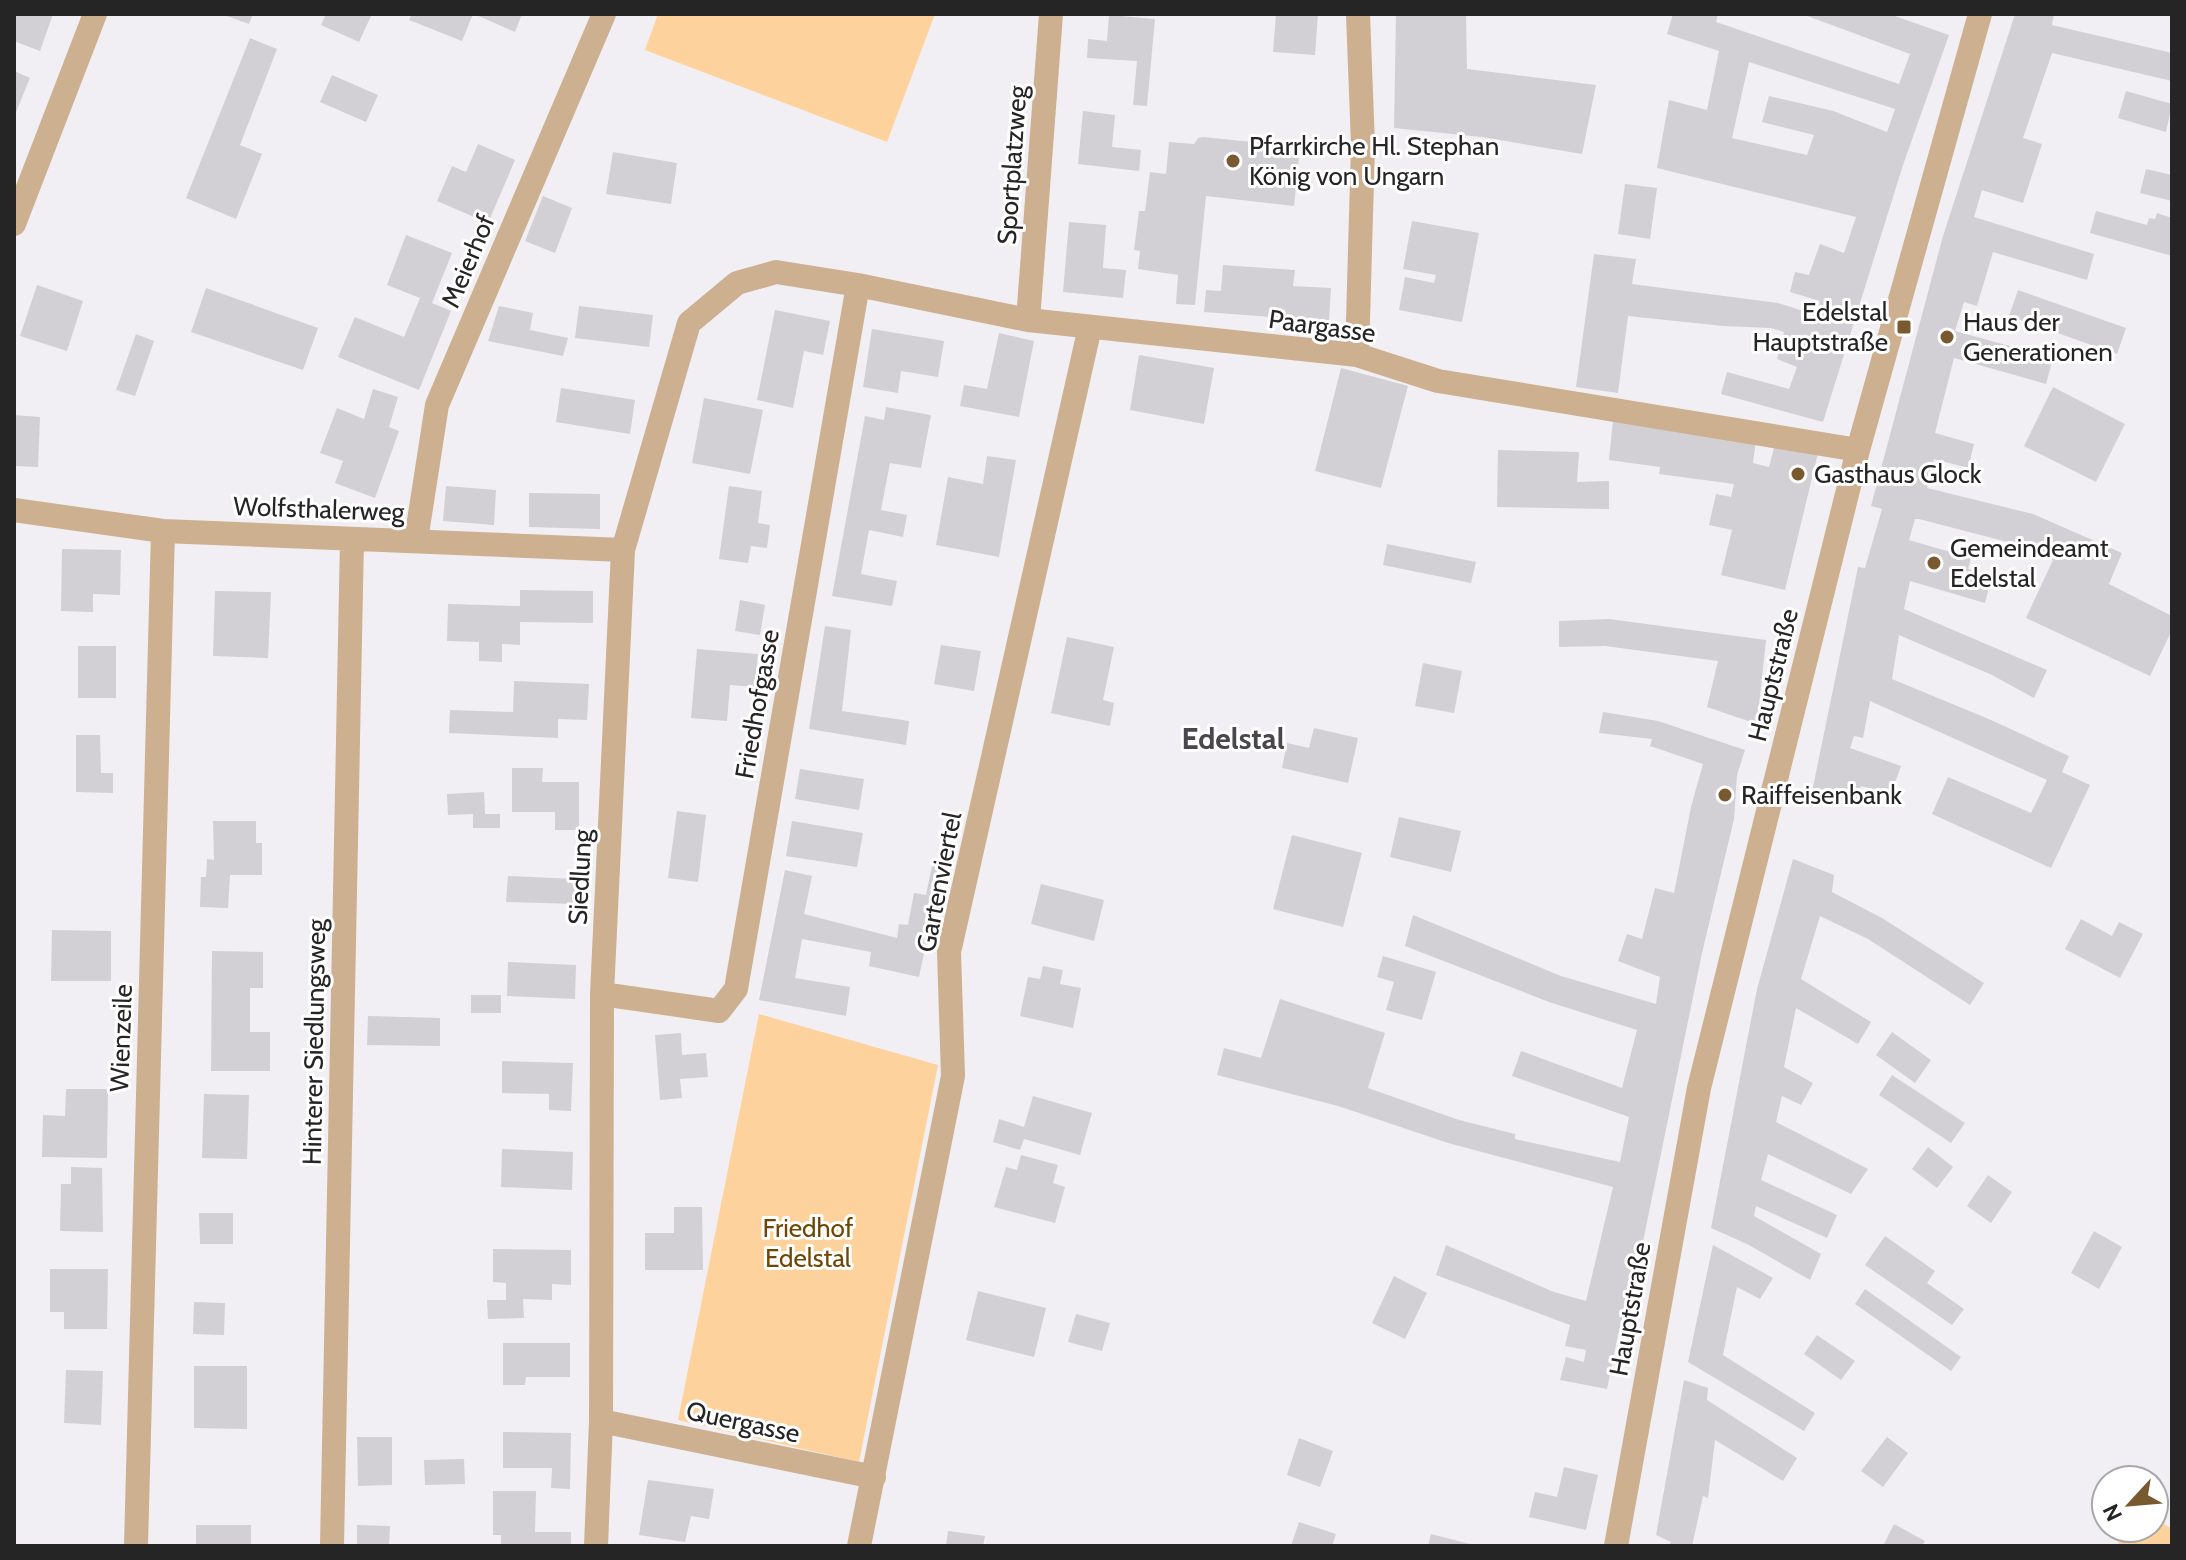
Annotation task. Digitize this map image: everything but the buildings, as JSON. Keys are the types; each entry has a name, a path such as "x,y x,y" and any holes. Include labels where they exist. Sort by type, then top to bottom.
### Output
{"street":[{"path":"14,224 95,14"},
{"name":"Meierhof","path":"416,540 437,405 604,14"},
{"name":"Sportplatzweg","path":"1028,320 1051,14"},
{"path":"1357,355 1363,145 1358,14"},
{"name":"Hauptstraße","path":"1616,1546 1699,1088 1858,450 1980,14"},
{"name":"Paargasse","path":"776,272 858,285 1028,320 1357,355 1438,381 1858,450"},
{"name":"Siedlung","path":"596,1546 601,1421 602,994 623,550 689,323 737,283 776,272"},
{"name":"Friedhofgasse","path":"602,994 719,1011 736,989 858,285"},
{"name":"Gartenviertel","path":"859,1546 953,1076 949,952 1090,327"},
{"name":"Wolfsthalerweg","path":"14,510 163,531 623,550"},
{"name":"Wienzeile","path":"136,1546 163,531"},
{"name":"Hinterer Siedlungsweg","path":"332,1546 352,539"},
{"name":"Quergasse","path":"601,1421 874,1477"}],"green space":[{"path":"658,14 935,14 887,142 645,50"},
{"name":"Friedhof Edelstal","path":"759,1014 938,1065 859,1462 678,1420"},
{"path":"2172,1529 2172,1546 2117,1546 2170,1544"}],"place":[{"name":"Pfarrkirche Hl. Stephan König von Ungarn","path":"1233,161"},
{"name":"Edelstal Hauptstraße","path":"1904,327"},
{"name":"Haus der Generationen","path":"1947,337"},
{"name":"Gasthaus Glock","path":"1798,474"},
{"name":"Gemeindeamt Edelstal","path":"1934,563"},
{"name":"Raiffeisenbank","path":"1725,795"}],"district":[{"name":"Edelstal","path":"1233,738"}]}
